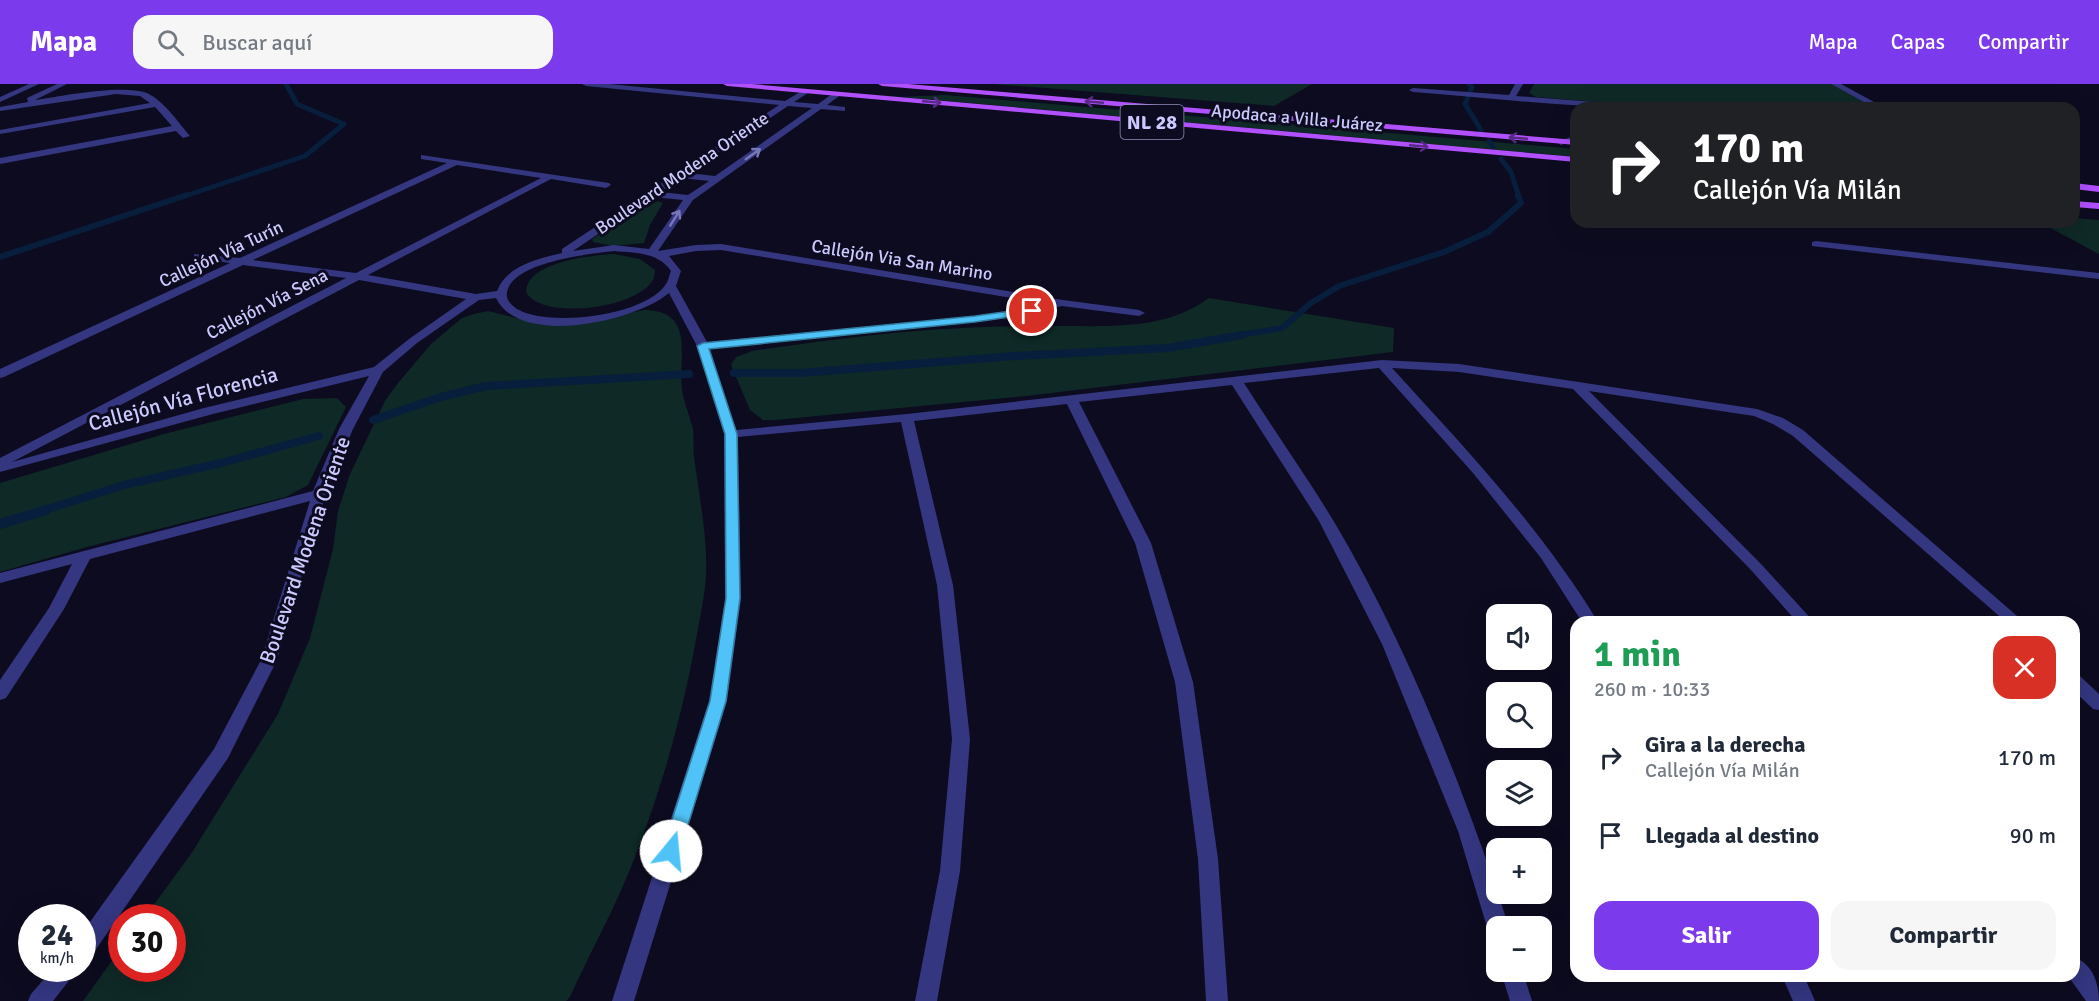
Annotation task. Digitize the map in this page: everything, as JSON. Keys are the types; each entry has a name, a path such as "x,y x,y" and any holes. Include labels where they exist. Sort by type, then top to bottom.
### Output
{"main road":[{"name":"Apodaca a Villa Juárez","path":"728,84 1570,159"},
{"name":"Apodaca a Villa Juárez","path":"882,84 1570,143"},
{"path":"805,91 825,87 890,92 939,89"},
{"path":"2080,187 2099,189"},
{"path":"2080,204 2099,206"}],"street":[{"path":"0,100 35,84"},
{"path":"16,106 63,84"},
{"path":"586,84 842,109"},
{"path":"1511,98 1519,84"},
{"path":"1835,84 1870,102"},
{"path":"1414,90 1570,103"},
{"path":"0,109 131,91 140,93 157,104 186,136"},
{"name":"Boulevard Modena Oriente","path":"559,256 805,91"},
{"path":"559,256 517,274 505,286 501,294 504,304 517,314 539,320 569,321 601,318 631,310 656,299 671,286 676,272 673,265 656,254 676,214 690,198 838,94"},
{"path":"0,132 157,104"},
{"path":"0,161 177,128"},
{"path":"1561,142 1570,139"},
{"path":"424,157 606,185"},
{"name":"Callejón Vía Turín","path":"0,374 456,162"},
{"path":"679,175 717,179"},
{"name":"Callejón Vía Sena","path":"0,463 549,177"},
{"path":"651,194 690,198"},
{"path":"1816,244 2099,276"},
{"name":"Callejón Via San Marino","path":"559,256 614,248 656,254 696,248 721,248 1139,313"},
{"path":"198,256 358,277 476,297 501,294"},
{"path":"623,1001 718,701 733,598 731,434 703,346 671,286"},
{"name":"Boulevard Modena Oriente","path":"96,931 221,753 264,670 319,494 346,429 378,370 413,341 476,297"},
{"path":"703,346 986,318 1017,314 1063,303"},
{"path":"731,434 907,417 1382,364 1459,368 1757,413 1788,425 2009,616"},
{"path":"1382,364 1478,470 1547,555 1586,616"},
{"name":"Callejón Vía Florencia","path":"0,470 209,411 378,370"},
{"path":"1236,381 1326,521 1390,644 1468,831 1495,916"},
{"path":"1577,386 1756,567 1801,616"},
{"path":"1071,399 1143,543 1184,682 1208,859 1217,1001"},
{"path":"907,417 945,585 961,738 950,871 926,1001"},
{"path":"0,578 319,494"},
{"path":"0,694 56,609 85,554"},
{"path":"2080,686 2099,704"},
{"path":"2080,974 2099,1001"},
{"path":"39,1001 56,982"},
{"path":"1515,982 1521,1001"},
{"path":"1796,982 1804,1001"}],"green space":[{"path":"992,84 1312,84 1274,106"},
{"path":"1534,84 1831,84 1866,102 1598,102 1536,97 1529,93"},
{"path":"945,95 1570,148 1570,156 901,97"},
{"path":"658,201 663,203 650,225 644,243 613,246 593,242 592,239"},
{"path":"2080,218 2099,220 2099,254 2050,228 2080,228"},
{"path":"614,254 640,259 655,270 651,283 638,293 620,301 575,309 554,307 537,302 526,292 529,282 548,267 591,256"},
{"path":"1209,298 1394,328 1393,352 1026,396 775,420 763,420 750,410 731,365 736,357 752,351 884,334 937,329 1138,324 1175,316"},
{"path":"644,310 660,312 671,318 678,327 682,351 682,390 693,429 694,456 704,532 706,578 684,698 654,803 621,890 570,997 566,1001 83,1001 108,966 108,982 186,982 186,904 154,904 191,854 278,714 310,638 333,549 338,511 350,474 385,401 398,383 431,344 462,318 474,314 488,311 541,324 573,325"},
{"path":"337,398 346,407 308,485 286,497 87,547 0,572 0,483 164,434 303,399"}],"waterway":[{"path":"182,197 305,156 344,124 297,104 286,84"},
{"path":"1469,84 1472,87 1465,104 1481,130"},
{"path":"1489,141 1493,147"},
{"path":"1501,159 1511,172 1519,197"},
{"path":"0,257 187,195"},
{"path":"1234,336 1282,328 1311,303 1339,286 1444,252 1488,232 1521,203 1518,195"},
{"path":"734,373 800,373 1014,356 1168,348 1242,335"},
{"path":"373,420 441,397 486,386 689,374"},
{"path":"41,511 124,485 221,463 319,436"},
{"path":"0,524 46,510"}],"route":[{"path":"671,851 718,701 733,598 731,434 703,346 975,319 1032,311"}]}
